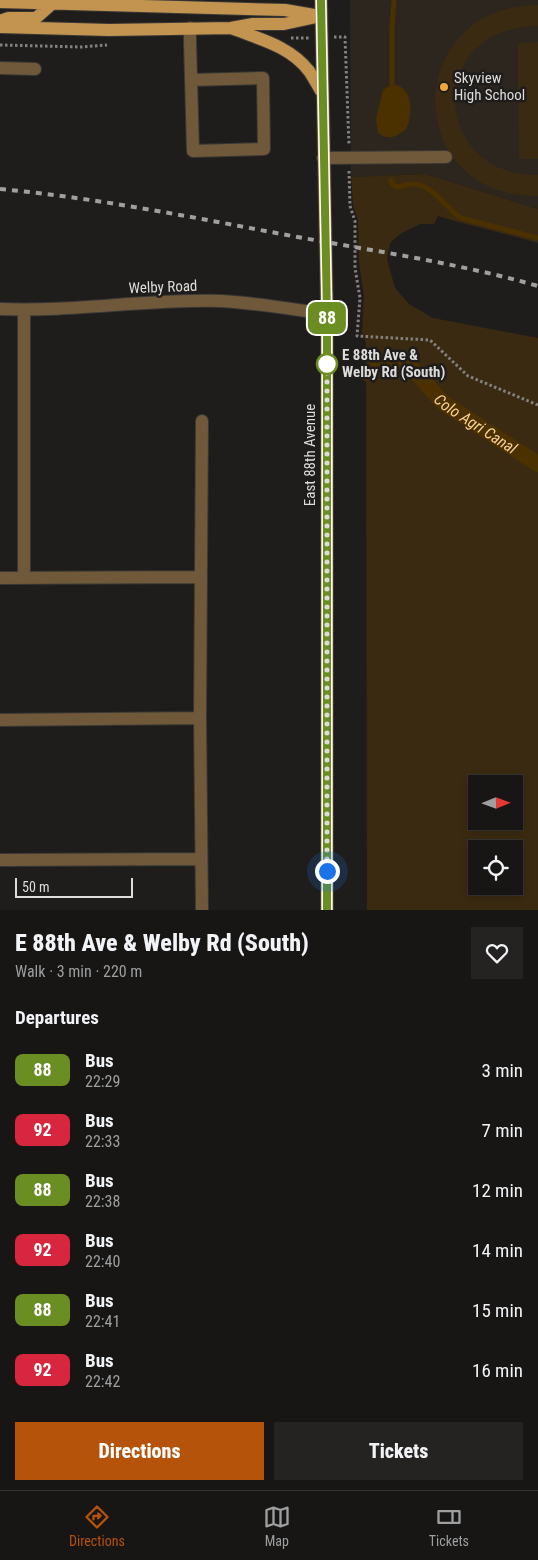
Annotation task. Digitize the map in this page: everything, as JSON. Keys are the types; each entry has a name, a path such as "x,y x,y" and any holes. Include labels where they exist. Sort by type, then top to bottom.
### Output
{"main road":[{"name":"East 88th Avenue","path":"321,0 327,314 327,910"},
{"path":"0,2 54,2 285,10 321,16"},
{"path":"0,21 8,18 36,18 54,2"},
{"path":"0,27 109,30 231,28 253,24 284,24 321,16"},
{"path":"231,28 278,45 294,56 308,70 322,93"}],"street":[{"path":"190,28 191,80 193,151 264,148 262,78 191,80"},
{"path":"0,68 35,69"},
{"path":"323,158 446,157"},
{"name":"Welby Road","path":"0,309 24,310 220,301 327,314"},
{"path":"24,310 24,577"},
{"path":"202,421 200,577 202,910"},
{"path":"0,578 200,577"},
{"path":"0,720 200,718"},
{"path":"0,860 201,859"}],"path":[{"path":"341,37 345,37 350,206 355,220 355,268 360,298 357,336 430,340 468,376 538,406"}],"shaded area":[{"name":"Skyview High School","path":"350,0 538,0 538,209 425,174 351,177"},
{"path":"538,5 538,26 501,33 475,50 460,74 455,102 461,129 477,153 503,169 538,175 538,196 493,188 461,167 442,137 435,102 441,66 461,36 493,14"},
{"path":"538,42 538,159 519,159 518,43"},
{"path":"392,84 399,86 408,95 410,116 406,129 396,136 385,137 378,133 376,119 383,90"},
{"path":"425,174 538,209 538,243 438,216 434,224 420,224 400,234 390,243 387,259 395,288 409,304 433,318 538,338 538,910 367,910 366,343 362,332 364,295 359,263 358,220 353,205 351,177"}],"waterway":[{"path":"392,84 394,0"},
{"path":"391,180 392,184 397,187 413,184 427,188 461,218 538,238"},
{"name":"Colo Agri Canal","path":"366,373 393,363 403,364 412,369 445,404 538,464"}],"railway":[{"path":"0,189 110,203 385,252 447,264 538,286"}],"bus line":[{"name":"88","path":"321,0 327,314 327,910"}],"place":[{"name":"Skyview High School","path":"444,87"},
{"name":"E 88th Ave & Welby Rd (South)","path":"327,364"}],"route":[{"path":"327,364 327,871"}]}
